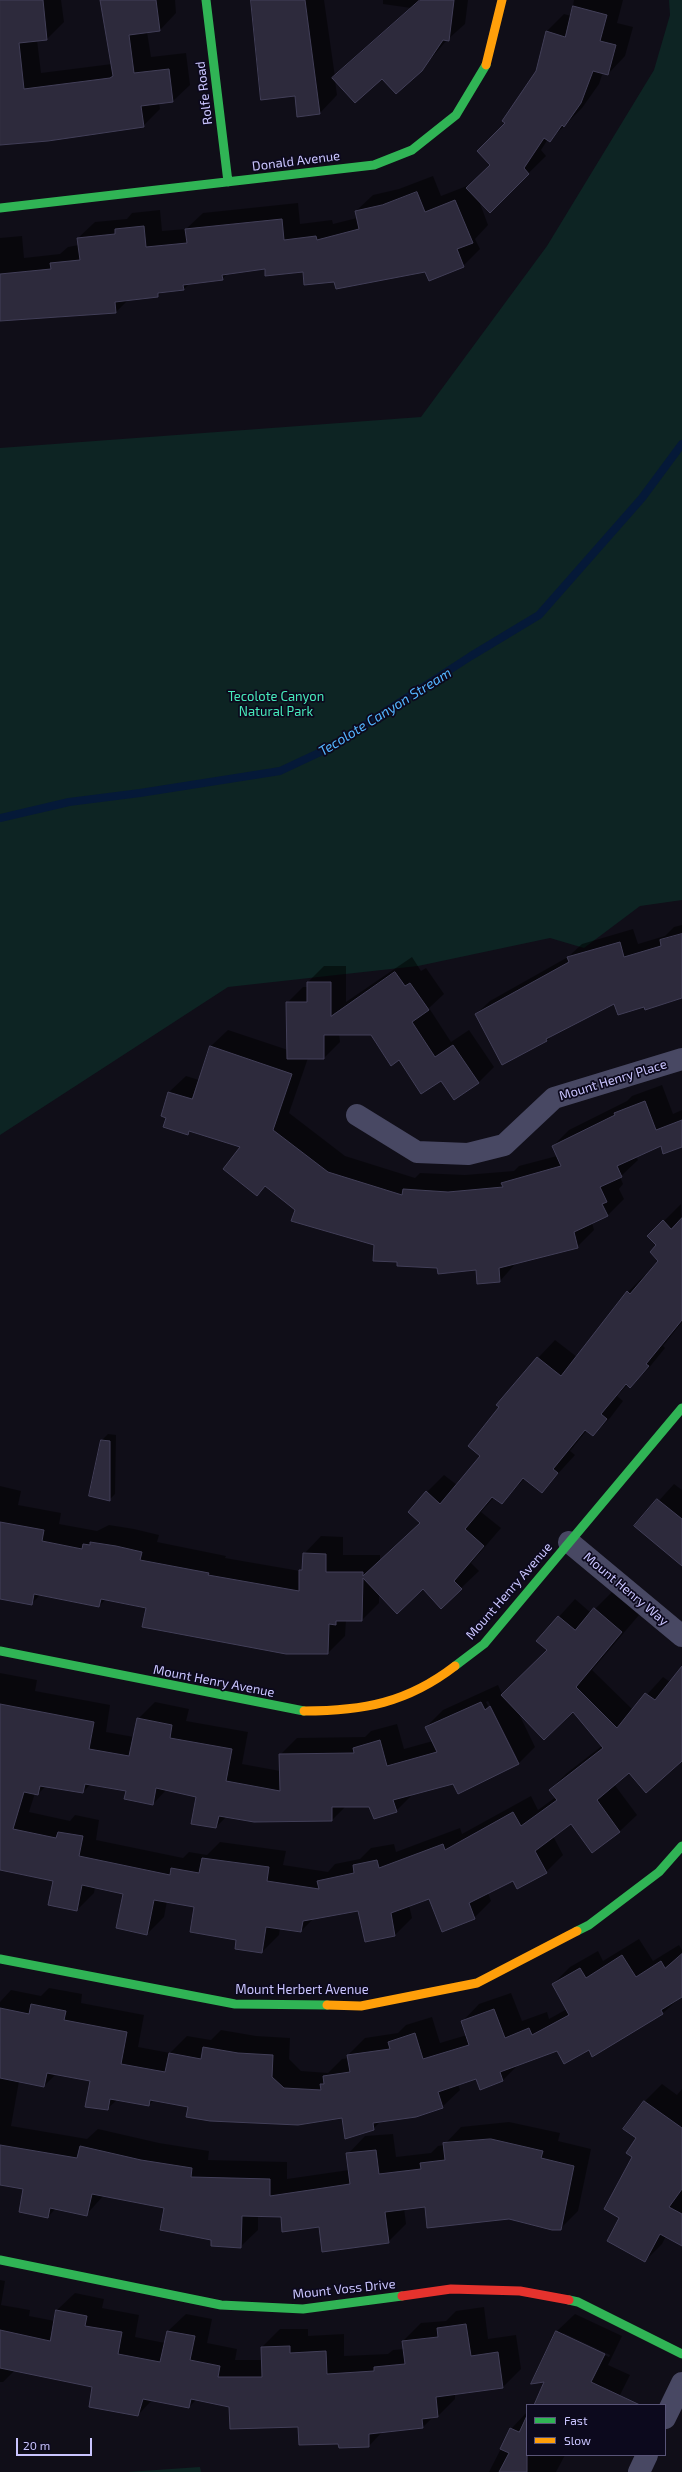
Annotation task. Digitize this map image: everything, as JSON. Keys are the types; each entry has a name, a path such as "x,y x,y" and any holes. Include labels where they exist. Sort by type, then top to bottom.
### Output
{"street":[{"name":"Rolfe Road","path":"206,0 228,182"},
{"name":"Donald Avenue","path":"0,208 374,165 412,150 456,115 486,65 502,0"},
{"name":"Mount Henry Place","path":"358,1115 417,1152 468,1154 504,1145 554,1098 682,1058"},
{"name":"Mount Henry Avenue","path":"0,1651 303,1711 346,1711 384,1703 433,1683 484,1644 682,1408"},
{"name":"Mount Henry Way","path":"569,1542 682,1636"},
{"name":"Mount Herbert Avenue","path":"0,1959 234,2004 361,2006 477,1983 589,1925 659,1872 682,1846"},
{"name":"Mount Voss Drive","path":"0,2260 221,2304 303,2308 451,2289 520,2291 578,2302 682,2354"},
{"path":"666,2416 682,2383"},
{"path":"639,2472 647,2456"}],"green space":[{"name":"Tecolote Canyon Natural Park","path":"669,0 682,0 682,900 640,906 584,948 550,938 418,966 228,987 0,1135 0,448 421,417 547,246 654,70 670,15"},
{"path":"200,2467 201,2472 127,2472"}],"building":[{"path":"0,0 43,0 47,40 19,43 24,89 110,78 113,76 100,0 156,0 160,31 129,35 134,73 169,69 173,102 141,106 144,127 48,141 0,145"},
{"path":"251,0 305,0 320,114 297,117 295,96 261,100"},
{"path":"420,0 454,0 449,41 443,40 422,71 396,94 382,79 355,103 332,78"},
{"path":"573,6 607,15 600,41 616,45 608,75 593,71 581,103 564,127 562,125 550,142 544,138 524,168 529,174 490,213 466,188 490,165 477,151 505,123 502,121 536,71 546,31 565,37"},
{"path":"417,192 425,212 455,200 473,243 457,249 464,267 429,281 425,272 336,289 334,282 304,285 303,272 265,276 265,269 222,275 223,280 183,285 184,290 158,293 158,297 115,302 116,313 0,321 0,274 51,269 50,263 80,260 77,238 115,234 115,229 144,226 146,247 187,243 185,229 282,219 284,240 316,236 317,240 359,229 355,211 382,205"},
{"path":"682,934 682,998 645,1010 644,1007 618,1015 614,1004 546,1039 547,1041 502,1065 475,1014 569,962 567,957 620,942 624,957 661,946 660,940"},
{"path":"395,972 405,986 410,983 429,1010 412,1022 435,1057 453,1045 479,1083 454,1100 441,1081 421,1094 399,1060 391,1066 371,1035 324,1035 324,1059 287,1059 286,1002 307,1002 307,982 331,982 331,1016"},
{"path":"210,1046 292,1074 273,1130 328,1172 402,1195 403,1189 448,1192 503,1187 501,1183 561,1166 552,1146 615,1115 614,1113 645,1101 656,1130 682,1120 682,1147 663,1154 661,1146 617,1166 622,1177 600,1187 607,1202 602,1204 608,1216 574,1232 578,1248 499,1268 500,1282 477,1284 476,1270 438,1274 437,1268 397,1266 397,1262 373,1261 374,1245 291,1221 295,1210 265,1186 257,1196 223,1169 240,1147 189,1131 188,1135 163,1127 166,1118 161,1116 168,1092 192,1099"},
{"path":"682,1218 682,1320 646,1364 649,1366 630,1388 626,1384 601,1414 607,1419 593,1436 585,1430 553,1469 558,1473 542,1493 523,1478 502,1504 492,1497 465,1529 484,1546 454,1581 462,1589 441,1609 423,1589 397,1614 363,1578 362,1621 336,1621 336,1625 329,1624 328,1654 286,1654 142,1627 146,1608 101,1599 99,1607 34,1594 32,1605 0,1599 0,1522 44,1530 42,1541 82,1549 83,1544 90,1545 90,1542 116,1546 142,1552 140,1560 209,1573 208,1575 299,1591 299,1570 302,1570 303,1553 326,1554 326,1572 363,1572 363,1576 420,1523 408,1512 426,1491 440,1504 480,1456 468,1446 499,1407 496,1405 537,1357 561,1376 627,1291 630,1294 658,1261 650,1252 656,1245 647,1236 663,1220 671,1229"},
{"path":"101,1440 110,1441 110,1501 89,1496"},
{"path":"657,1499 682,1519 682,1566 634,1526"},
{"path":"594,1608 622,1632 576,1687 617,1728 645,1693 655,1700 682,1666 682,1761 646,1793 629,1773 597,1800 620,1832 592,1853 571,1824 535,1851 547,1873 517,1889 513,1881 469,1903 475,1919 442,1932 429,1899 391,1913 395,1936 365,1942 358,1911 303,1921 301,1932 266,1927 262,1953 235,1949 236,1940 190,1932 194,1907 154,1900 147,1935 116,1928 123,1894 82,1885 77,1911 48,1905 53,1881 0,1870 0,1704 94,1722 89,1749 129,1756 137,1718 172,1725 170,1738 232,1749 226,1781 280,1791 279,1754 354,1753 353,1748 380,1740 387,1766 437,1752 425,1727 481,1702 485,1710 490,1706 519,1764 458,1794 453,1784 393,1800 397,1812 374,1819 369,1807 332,1807 332,1821 254,1822 219,1816 216,1828 191,1824 196,1797 156,1788 153,1805 124,1799 126,1791 85,1784 83,1793 40,1786 38,1795 24,1792 13,1829 56,1838 58,1832 83,1836 79,1856 170,1875 171,1868 199,1873 202,1858 269,1867 267,1881 319,1889 317,1881 354,1873 353,1865 377,1860 379,1868 443,1844 445,1850 513,1812 521,1826 557,1800 549,1790 603,1748 573,1712 544,1740 501,1695 547,1650 536,1641 558,1616 575,1630"},
{"path":"682,1954 682,1997 661,2010 663,2014 592,2057 589,2050 564,2064 557,2051 500,2072 503,2081 480,2090 476,2079 438,2092 443,2108 416,2117 373,2123 374,2130 345,2139 342,2118 298,2125 210,2121 186,2117 188,2107 150,2100 149,2106 110,2099 108,2110 85,2107 90,2081 47,2073 44,2087 0,2078 0,2008 29,2014 31,2004 66,2011 64,2020 127,2032 121,2064 165,2072 169,2053 201,2059 203,2047 238,2053 273,2055 272,2077 284,2088 321,2090 320,2084 324,2084 323,2076 350,2072 347,2055 390,2049 388,2042 415,2033 423,2059 469,2045 461,2021 494,2009 505,2038 529,2028 532,2035 569,2015 552,1984 580,1968 586,1978 622,1955 636,1977 661,1961 665,1968"},
{"path":"644,2101 682,2128 682,2189 669,2207 682,2214 682,2246 660,2234 645,2262 607,2241 619,2218 604,2209 632,2157 626,2153 636,2138 623,2129"},
{"path":"491,2139 543,2151 541,2158 574,2166 561,2230 552,2230 509,2219 427,2228 425,2207 385,2212 389,2243 322,2252 319,2227 282,2232 281,2217 242,2216 241,2248 211,2246 211,2240 160,2230 164,2208 92,2194 87,2216 50,2208 48,2218 19,2212 23,2189 0,2185 0,2145 77,2158 80,2146 141,2160 192,2168 191,2177 270,2179 270,2196 350,2184 346,2153 376,2150 379,2174 421,2169 420,2163 445,2160 443,2143"},
{"path":"56,2310 87,2316 85,2326 122,2332 118,2354 160,2362 167,2331 195,2336 190,2360 220,2366 218,2377 262,2377 261,2347 290,2346 290,2353 326,2351 327,2374 374,2371 374,2367 405,2364 402,2341 438,2337 437,2328 466,2324 471,2356 498,2352 503,2388 436,2397 438,2417 422,2419 423,2428 369,2434 369,2447 339,2448 338,2444 299,2445 298,2427 230,2429 229,2407 191,2399 189,2408 143,2399 138,2416 89,2407 92,2387 0,2368 0,2330 50,2341"},
{"path":"556,2331 605,2354 591,2382 638,2404 534,2404 544,2382 531,2384"},
{"path":"526,2418 527,2472 499,2472 509,2453 500,2449 510,2428 519,2432"}],"waterway":[{"name":"Tecolote Canyon Stream","path":"0,818 69,802 140,793 280,771 329,748 471,656 539,615 642,498 682,444"}],"traffic: fast":[{"path":"206,0 228,182"},
{"path":"0,208 374,165 412,150 456,115 486,65"},
{"path":"455,1666 484,1644 682,1408"},
{"path":"0,1651 304,1711"},
{"path":"577,1931 589,1925 659,1872 682,1846"},
{"path":"0,1959 235,2004 327,2005"},
{"path":"0,2260 221,2305 303,2309 402,2296"},
{"path":"569,2300 578,2302 682,2354"}],"traffic: slow":[{"path":"486,65 502,0"},
{"path":"304,1711 325,1711 365,1707 384,1702 419,1689 437,1679 455,1666"},
{"path":"327,2005 361,2006 477,1983 577,1931"}],"traffic: jam":[{"path":"402,2296 451,2289 520,2291 569,2300"}]}
